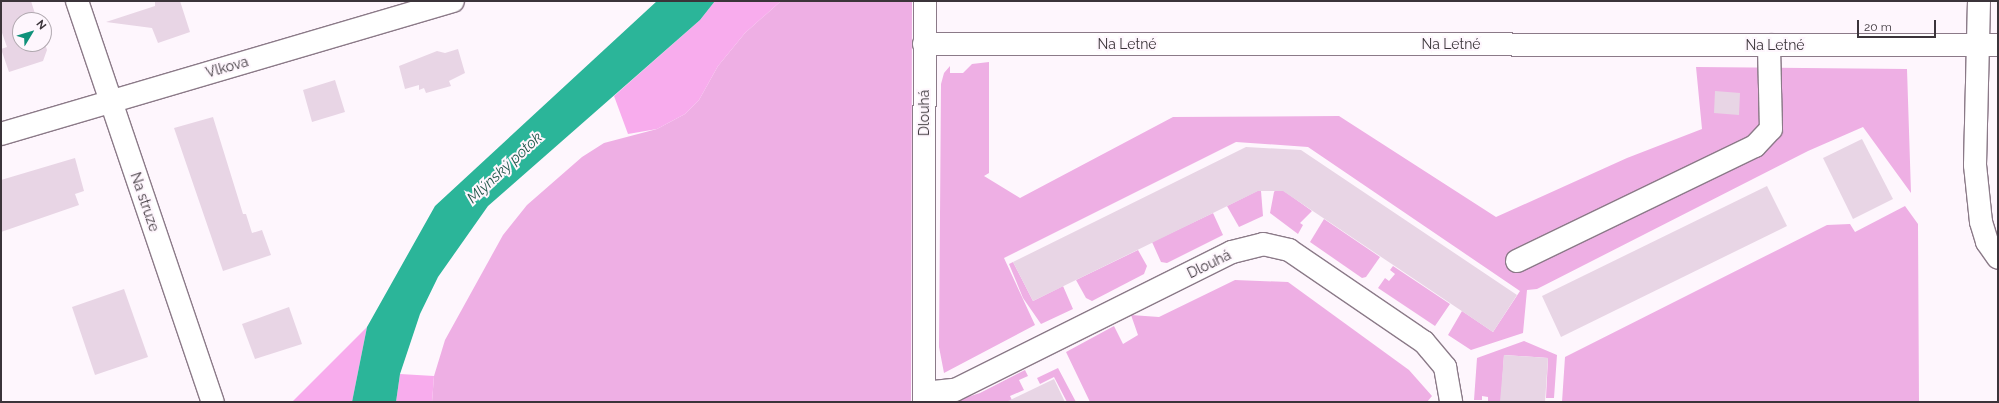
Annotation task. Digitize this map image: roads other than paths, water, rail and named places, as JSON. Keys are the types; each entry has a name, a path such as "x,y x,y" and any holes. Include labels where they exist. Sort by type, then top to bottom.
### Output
{"street":[{"name":"Na struze","path":"77,1 213,402"},
{"name":"Vlkova","path":"1,134 453,1"},
{"name":"Dlouhá","path":"924,1 924,398 955,390 1232,252 1263,244 1289,250 1424,342 1445,367 1451,402"},
{"path":"1979,1 1988,45 1975,165 1977,201 1986,242 1998,258"},
{"name":"Na Letné","path":"924,44 1988,45"},
{"path":"1517,261 1755,146 1771,129 1769,45"}],"water":[{"name":"Mlýnský potok","path":"657,1 715,1 700,20 488,206 438,277 420,314 400,374 396,402 352,402 367,327 435,206"}]}
